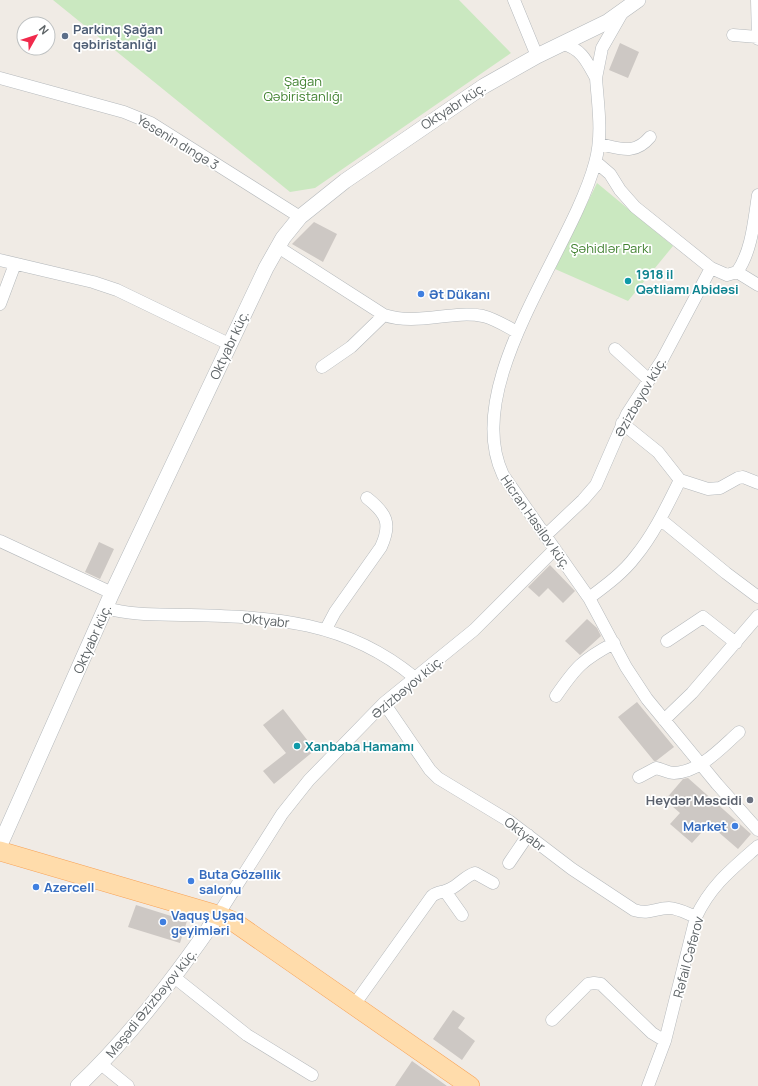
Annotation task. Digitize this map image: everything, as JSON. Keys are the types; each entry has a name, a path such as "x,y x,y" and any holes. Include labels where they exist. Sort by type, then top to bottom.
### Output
{"main road":[{"path":"0,851 218,915 242,927 470,1086"}],"street":[{"path":"514,0 537,56"},
{"name":"Oktyabr küç.","path":"0,845 112,593 229,344 278,247 300,217 345,180 443,112 484,86 537,56 584,34 622,13 638,0"},
{"path":"733,35 758,38 757,0"},
{"path":"596,78 602,48 622,13"},
{"path":"584,34 595,38 602,48"},
{"path":"563,44 577,49 581,53 596,78"},
{"name":"Yesenin dıngə 3","path":"0,78 124,112 144,119 300,217"},
{"name":"Hicran Hasilov küç.","path":"596,78 599,144 596,162 579,206 517,332 498,390 495,422 496,454 503,475 589,598 635,682 664,720 758,830"},
{"path":"599,144 627,150 635,150 643,145 650,137"},
{"path":"596,162 610,174 620,190 635,207 711,268 726,275 736,272 743,261 751,235 758,195"},
{"path":"278,247 384,315 394,318 411,319 483,316 495,320 517,332"},
{"path":"0,260 93,282 117,290 229,344"},
{"path":"0,304 15,264"},
{"name":"Əzizbəyov küç.","path":"545,536 583,500 596,485 622,423 662,360 711,268"},
{"path":"736,272 758,285"},
{"path":"322,367 351,347 384,315"},
{"path":"615,349 649,380"},
{"path":"622,423 654,448 680,480 714,489 743,477 758,483"},
{"path":"589,598 612,580 635,558 660,519 680,480"},
{"path":"326,629 335,612 381,547 385,537 386,520 384,514 380,508 367,498"},
{"path":"660,519 758,597"},
{"path":"0,541 112,593"},
{"name":"Əzizbəyov küç.","path":"218,915 282,814 297,794 384,703 414,677 442,657 474,630 554,549"},
{"name":"Oktyabr","path":"106,608 127,613 261,618 326,629 350,637 379,652 414,677"},
{"path":"664,720 692,693 758,616"},
{"path":"667,641 703,617 736,643"},
{"path":"556,696 574,669 594,654 614,643"},
{"name":"Oktyabr","path":"384,703 430,770 438,778 508,821 572,869 634,910 643,913 651,913 669,908 696,918"},
{"path":"639,777 656,768 672,773 686,771 701,764 739,732"},
{"path":"509,863 528,835"},
{"name":"Rəfail Cəfərov","path":"648,1086 665,1041 696,918 702,905 718,882 758,846"},
{"path":"354,1005 432,896 440,891 445,891 454,887 468,875 475,873 493,883"},
{"path":"445,891 462,915"},
{"name":"Məşədi Əzizbəyov küç.","path":"78,1086 101,1064 174,977 218,915"},
{"path":"174,977 247,1034 312,1075"},
{"path":"552,1020 588,984 601,984 652,1034 665,1041"},
{"path":"101,1064 128,1086"}],"green space":[{"name":"Şağan Qəbiristanlığı","path":"53,0 459,0 511,53 315,188 290,192"},
{"name":"Şəhidlər Parkı","path":"597,183 673,246 628,301 555,269"}],"building":[{"path":"620,43 639,52 628,78 609,70"},
{"path":"314,222 337,234 323,262 292,244"},
{"path":"99,542 114,549 100,579 85,572"},
{"path":"550,565 575,591 563,603 548,588 539,597 528,587"},
{"path":"587,619 597,628 601,636 580,655 565,641"},
{"path":"637,702 674,747 656,761 654,761 618,717"},
{"path":"283,709 315,750 274,784 263,771 286,753 263,725"},
{"path":"688,778 751,834 738,849 709,824 692,843 670,824 680,813 665,800 683,779"},
{"path":"136,905 187,921 180,943 128,927"},
{"path":"453,1010 465,1018 458,1028 475,1041 462,1060 433,1039"},
{"path":"412,1061 447,1086 395,1086"}],"place":[{"name":"Parkinq Şağan qəbiristanlığı","path":"65,36"},
{"name":"1918 il Qətliamı Abidəsi","path":"628,281"},
{"name":"Ət Dükanı","path":"421,294"},
{"name":"Xanbaba Hamamı","path":"297,746"},
{"name":"Heydər Məscidi","path":"750,800"},
{"name":"Market","path":"735,826"},
{"name":"Buta Gözəllik salonu","path":"191,881"},
{"name":"Azercell","path":"36,887"},
{"name":"Vaquş Uşaq geyimləri","path":"163,922"}]}
